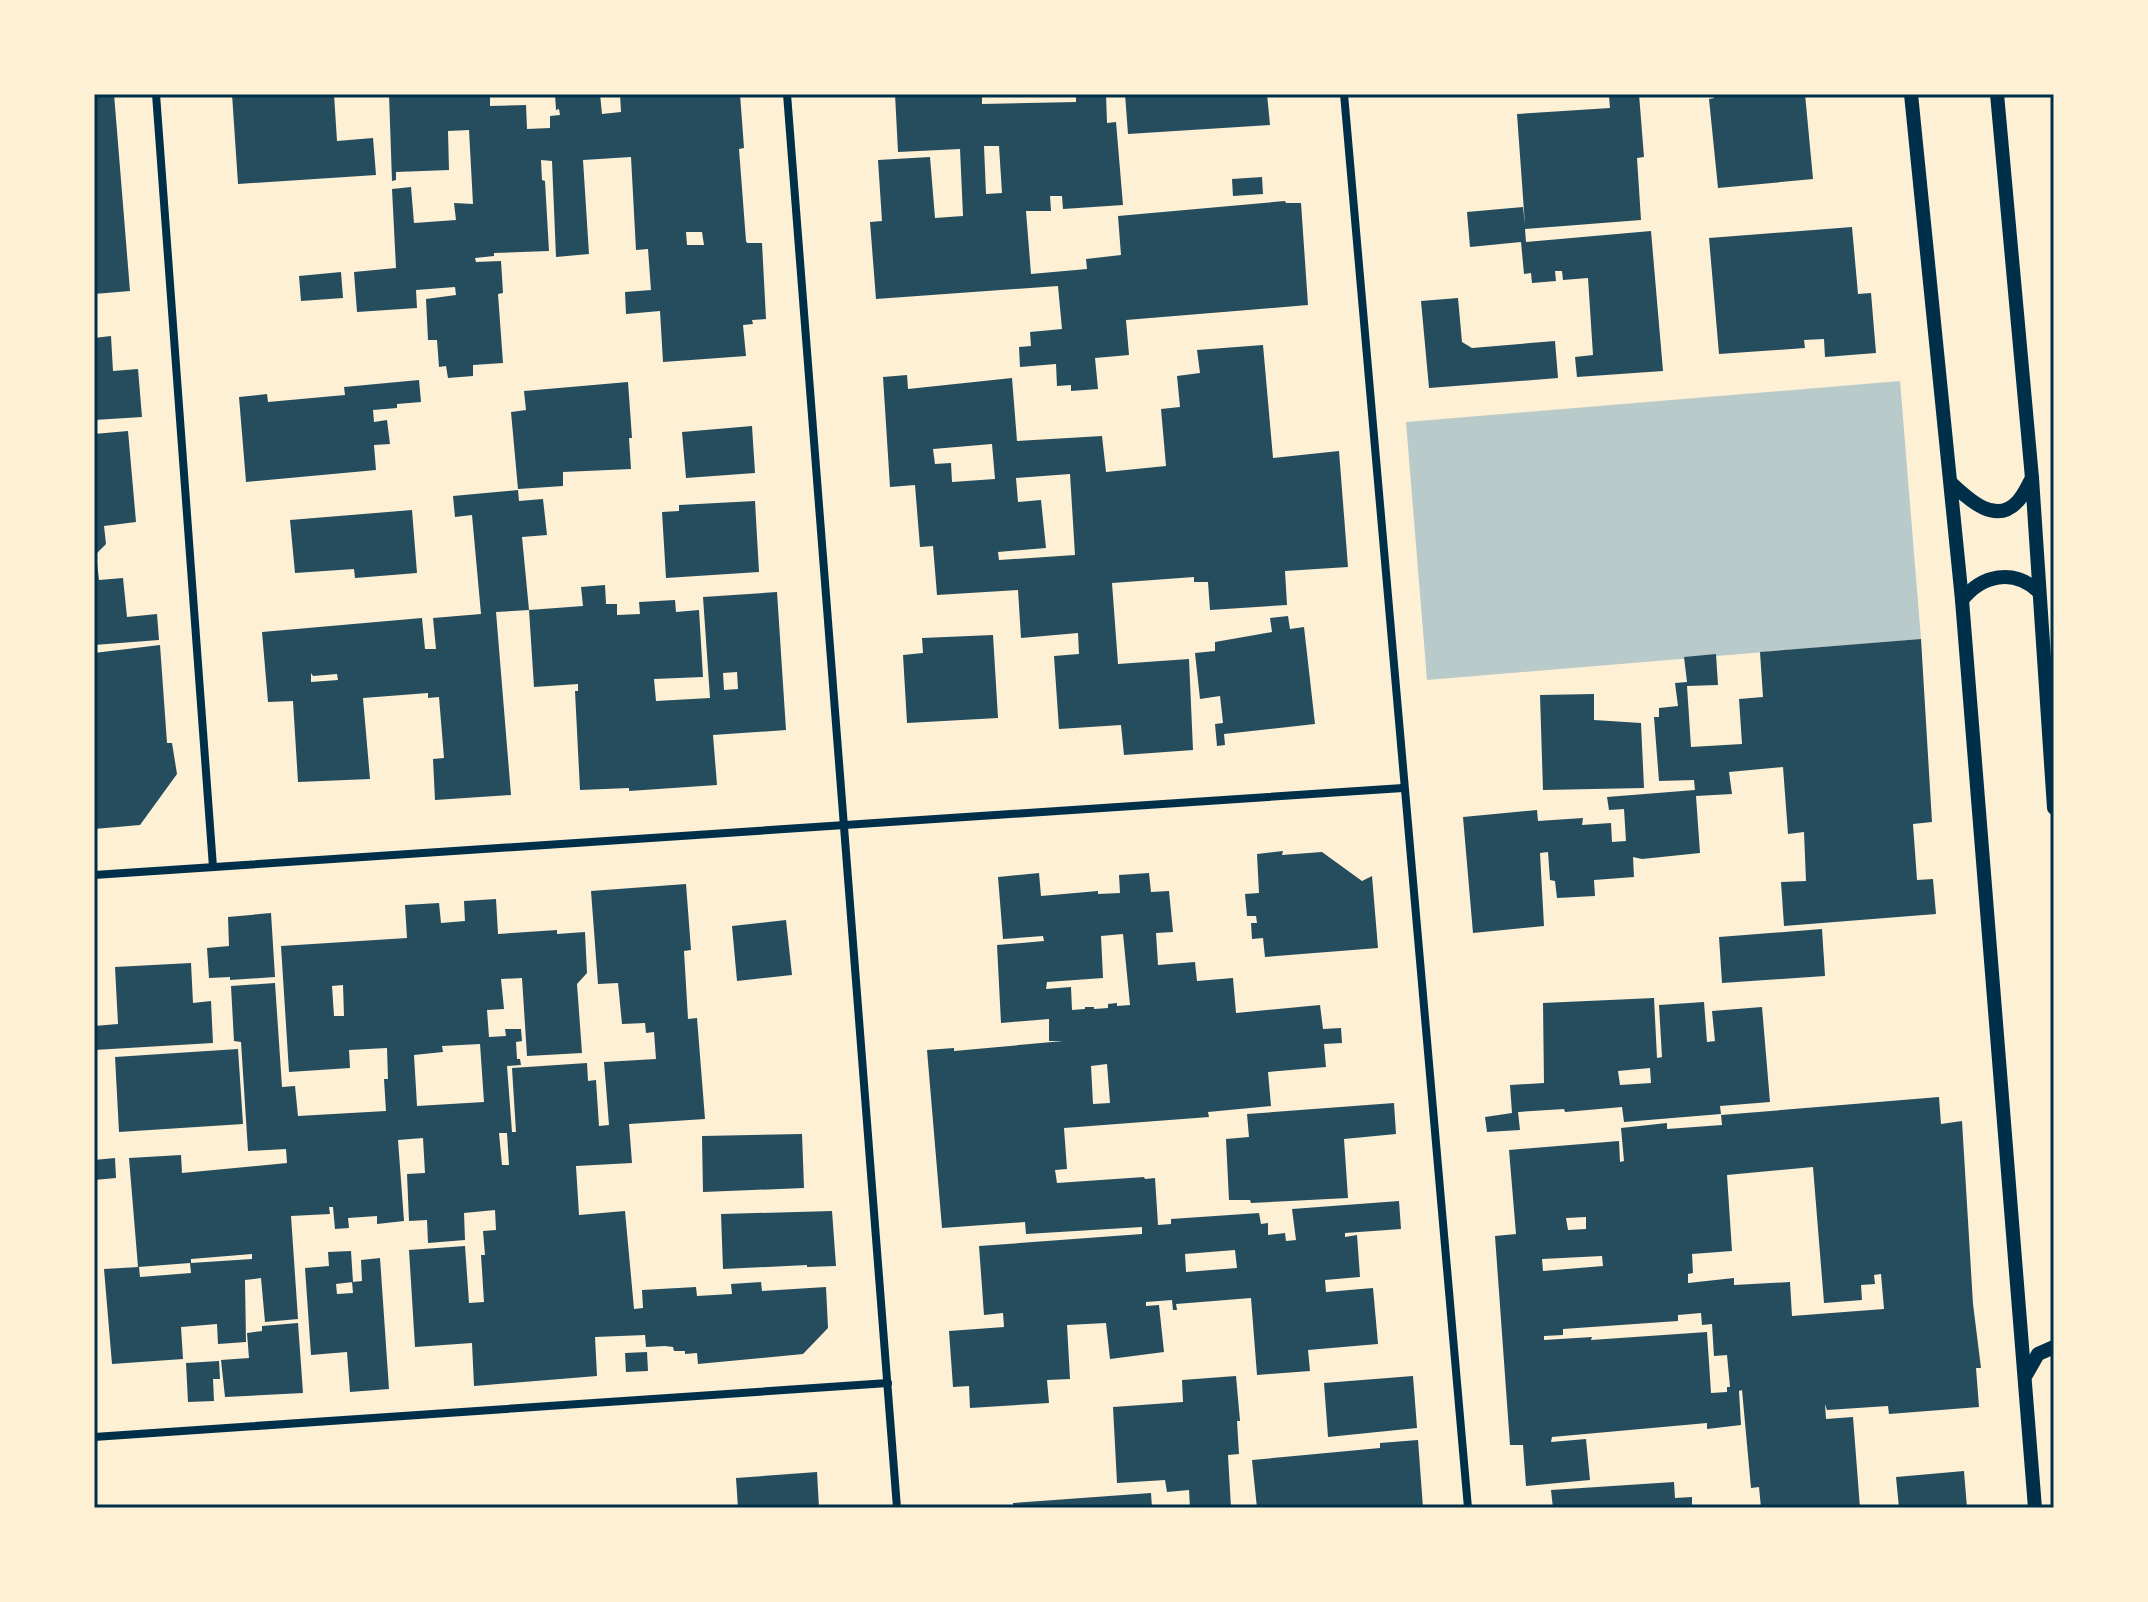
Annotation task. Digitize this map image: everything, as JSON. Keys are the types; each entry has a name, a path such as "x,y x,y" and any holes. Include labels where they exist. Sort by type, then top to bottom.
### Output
{"street":[{"path":"156,94 213,867"},
{"path":"787,94 897,1508"},
{"path":"1344,94 1468,1508"},
{"path":"1911,94 1962,600 2035,1508"},
{"path":"1997,94 2032,478 2054,808"},
{"path":"1951,483 1982,508 1996,511 2009,508 2018,501 2032,478"},
{"path":"1962,600 1970,589 2001,575 2023,580 2038,591"},
{"path":"94,875 1403,788"},
{"path":"2026,1375 2038,1354 2054,1347"},
{"path":"94,1437 888,1383"}],"shaded area":[{"path":"1900,381 1921,639 1427,680 1406,422"}],"building":[{"path":"94,94 114,94 130,291 94,294"},
{"path":"232,94 334,94 337,141 373,138 376,175 238,184"},
{"path":"389,94 490,94 490,106 526,105 527,129 550,128 550,116 560,115 559,109 556,110 555,94 600,94 602,114 621,112 620,94 740,94 744,148 739,149 746,241 762,243 766,319 752,320 753,324 743,325 746,356 663,362 660,311 626,314 625,292 651,290 648,249 636,250 631,157 583,160 589,254 556,257 552,161 541,160 549,251 494,253 494,256 475,258 476,262 501,261 503,293 498,294 503,363 473,365 473,376 448,378 446,366 439,367 437,340 428,340 426,299 456,295 455,287 416,290 417,308 357,312 354,272 396,268 392,189 411,187 414,223 456,220 454,203 473,204 469,130 448,131 449,170 396,172 396,180 392,181","holes":["686,232 702,232 704,245 687,245"]},
{"path":"895,94 982,94 982,104 1076,102 1076,94 1106,94 1107,123 1116,122 1123,205 1063,209 1062,196 1050,196 1051,211 1026,211 1031,274 1087,269 1086,259 1121,255 1118,216 1285,201 1301,203 1308,305 1126,320 1129,355 1095,358 1098,389 1071,391 1071,385 1057,386 1056,364 1020,367 1019,347 1031,346 1030,332 1062,329 1058,286 876,299 870,222 882,221 878,160 930,157 935,218 963,216 960,149 898,152","holes":["984,146 999,146 1002,193 986,194"]},
{"path":"1125,94 1267,94 1270,125 1128,134"},
{"path":"1639,94 1644,157 1637,158 1641,220 1525,229 1526,242 1651,231 1663,371 1577,377 1575,357 1593,355 1588,278 1563,280 1562,271 1555,271 1556,281 1532,283 1531,273 1524,274 1521,242 1470,247 1467,212 1523,207 1525,225 1517,114 1610,108 1609,96"},
{"path":"1714,94 1805,94 1813,179 1718,188 1709,99 1714,98"},
{"path":"1262,177 1263,194 1233,196 1232,179"},
{"path":"1852,227 1858,294 1871,293 1876,353 1825,357 1824,339 1804,340 1805,348 1719,354 1709,238"},
{"path":"341,272 343,298 301,301 299,276"},
{"path":"1458,298 1462,342 1472,348 1555,341 1558,378 1429,388 1421,301"},
{"path":"111,336 113,371 138,369 142,417 94,420 94,338"},
{"path":"1263,345 1273,458 1339,451 1348,567 1285,571 1287,605 1210,610 1208,582 1194,582 1194,577 1112,583 1118,664 1189,659 1193,750 1124,755 1121,725 1059,729 1054,656 1079,654 1078,633 1021,638 1018,590 937,595 933,546 920,547 915,485 890,487 883,377 907,375 908,389 1012,378 1017,441 1102,436 1106,472 1166,466 1161,409 1180,407 1177,376 1200,373 1197,350","holes":["992,444 995,479 952,482 951,463 935,464 933,449","1070,474 1075,555 999,560 998,552 1046,548 1041,500 1018,502 1016,478"]},
{"path":"419,380 421,402 373,410 374,422 387,420 390,444 374,445 376,470 246,482 239,397 267,394 268,402 345,395 344,387"},
{"path":"628,382 631,469 563,472 563,486 518,489 511,412 526,410 524,391"},
{"path":"752,426 755,473 686,478 682,432"},
{"path":"128,431 136,522 104,526 106,544 96,554 99,580 123,578 127,617 157,614 159,640 94,645 94,434"},
{"path":"518,490 519,501 543,499 547,535 522,537 529,610 496,612 511,795 435,800 433,759 444,758 439,697 428,698 428,693 363,698 370,779 298,782 293,701 268,702 262,632 422,618 425,649 436,649 433,618 481,614 472,515 455,517 453,496","holes":["311,673 313,676 337,674 338,680 311,682"]},
{"path":"755,501 759,572 666,578 662,512 679,511 679,505"},
{"path":"412,510 417,573 355,578 354,569 295,573 290,520"},
{"path":"605,585 606,604 617,604 617,615 640,614 639,602 675,600 676,612 699,610 703,677 654,679 656,701 710,698 703,597 777,592 786,730 713,735 717,785 629,791 629,788 580,790 575,691 578,691 578,684 534,687 529,610 583,606 581,587","holes":["737,672 738,689 724,690 723,673"]},
{"path":"1288,616 1290,629 1304,627 1315,724 1224,734 1225,745 1217,746 1215,724 1223,723 1220,696 1200,699 1195,653 1215,651 1215,642 1272,632 1270,618"},
{"path":"993,635 998,718 907,723 903,655 923,653 922,638"},
{"path":"1921,639 1932,822 1913,824 1917,880 1933,879 1936,914 1784,926 1781,882 1806,881 1804,832 1788,834 1783,767 1729,772 1732,794 1696,796 1700,853 1642,859 1633,857 1634,877 1594,880 1595,896 1557,898 1555,881 1550,880 1548,852 1540,853 1544,926 1473,933 1463,817 1537,810 1538,821 1583,818 1582,825 1611,823 1612,842 1626,841 1624,809 1609,810 1607,797 1695,790 1694,780 1659,781 1654,717 1659,717 1659,708 1678,706 1675,683 1687,682 1684,657 1716,654 1718,685 1687,686 1691,747 1742,744 1739,699 1763,697 1760,652"},
{"path":"160,645 167,743 172,743 177,774 140,825 94,829 94,653"},
{"path":"1594,694 1594,720 1641,723 1644,788 1543,790 1540,695"},
{"path":"1283,851 1282,855 1322,852 1362,881 1372,876 1378,948 1265,957 1263,938 1252,939 1251,923 1257,923 1256,916 1247,916 1245,894 1259,893 1257,854"},
{"path":"1039,873 1041,896 1098,891 1098,894 1120,893 1119,875 1149,873 1151,892 1169,891 1173,932 1156,933 1158,965 1195,962 1197,981 1233,978 1236,1013 1320,1005 1323,1029 1341,1028 1342,1043 1324,1044 1326,1067 1268,1072 1271,1106 1208,1112 1209,1117 1064,1128 1067,1169 1055,1170 1057,1183 1155,1178 1158,1225 1171,1224 1171,1219 1259,1213 1261,1224 1268,1223 1268,1235 1285,1233 1286,1241 1296,1240 1292,1209 1399,1201 1401,1229 1345,1233 1345,1237 1357,1235 1360,1277 1325,1280 1326,1292 1373,1288 1378,1344 1308,1350 1310,1371 1257,1375 1251,1298 1176,1304 1177,1310 1173,1310 1172,1300 1146,1302 1146,1306 1159,1305 1164,1352 1110,1359 1106,1323 1067,1325 1070,1379 1047,1380 1049,1403 970,1408 969,1386 953,1387 949,1331 1004,1327 1003,1313 984,1315 979,1246 1142,1234 1142,1227 1026,1234 1025,1222 942,1228 927,1050 954,1048 954,1051 1063,1041 1049,1041 1049,1019 1001,1023 997,945 1044,941 1043,936 1003,939 998,877","holes":["1123,934 1130,1005 1117,1006 1117,1003 1108,1004 1108,1008 1072,1010 1071,987 1046,989 1047,982 1103,978 1101,936","1107,1064 1110,1103 1093,1104 1091,1066","1235,1250 1237,1268 1186,1272 1185,1254"]},
{"path":"686,884 691,950 684,951 688,1019 697,1018 705,1119 629,1124 632,1163 576,1166 579,1215 625,1211 634,1309 643,1308 642,1290 696,1287 697,1296 732,1294 731,1284 761,1282 762,1291 826,1287 828,1328 803,1354 698,1364 697,1353 685,1354 685,1351 674,1351 673,1347 665,1346 646,1347 645,1335 595,1337 597,1376 474,1386 472,1343 415,1347 409,1250 465,1246 469,1303 484,1302 483,1231 496,1230 495,1210 464,1213 465,1240 428,1243 427,1220 409,1221 407,1174 425,1173 423,1138 398,1140 404,1221 377,1224 377,1216 348,1218 349,1228 335,1229 333,1207 329,1207 330,1214 291,1216 298,1319 265,1322 261,1278 245,1280 246,1342 218,1344 217,1324 181,1327 183,1359 112,1364 104,1269 139,1267 140,1277 191,1273 190,1263 138,1267 129,1158 181,1155 182,1173 287,1163 286,1149 248,1151 241,1042 234,1041 231,986 275,983 282,1087 295,1086 298,1116 386,1111 384,1079 388,1079 387,1048 349,1050 350,1068 289,1072 281,946 407,938 405,905 439,903 441,923 465,921 464,901 496,899 498,934 557,930 557,934 585,932 587,973 577,984 582,1053 527,1056 522,978 501,979 504,1009 487,1010 489,1037 506,1036 505,1029 521,1029 522,1041 516,1042 517,1059 520,1059 521,1065 507,1066 512,1132 516,1132 512,1068 587,1063 588,1081 596,1080 599,1126 609,1125 604,1062 656,1059 654,1032 646,1033 645,1023 622,1024 618,983 598,984 591,891","holes":["343,985 344,1016 334,1016 332,986","480,1044 484,1102 417,1106 414,1055 443,1052 442,1046","499,1133 507,1133 509,1165 502,1165","252,1254 252,1259 191,1263 191,1259"]},
{"path":"271,913 275,977 209,978 207,948 229,946 228,917"},
{"path":"786,920 792,975 737,981 732,926"},
{"path":"1822,929 1825,976 1722,983 1719,937"},
{"path":"191,963 193,1003 211,1001 213,1043 94,1050 94,1026 118,1024 115,967"},
{"path":"1654,998 1657,1058 1662,1057 1659,1005 1704,1002 1707,1042 1715,1041 1712,1011 1762,1007 1770,1102 1720,1106 1721,1114 1624,1122 1622,1107 1518,1112 1520,1130 1487,1132 1485,1117 1512,1113 1510,1085 1544,1083 1543,1003","holes":["1650,1068 1651,1083 1620,1085 1618,1071"]},
{"path":"238,1049 243,1124 119,1132 115,1057"},
{"path":"1939,1097 1941,1124 1962,1121 1973,1304 1981,1368 1976,1368 1979,1407 1889,1414 1888,1406 1827,1410 1825,1404 1826,1419 1853,1417 1860,1508 1761,1508 1759,1487 1751,1488 1742,1390 1739,1391 1741,1425 1707,1429 1707,1423 1552,1437 1551,1442 1586,1439 1590,1480 1526,1486 1523,1445 1510,1445 1495,1236 1516,1234 1509,1150 1619,1141 1620,1162 1624,1161 1621,1128 1667,1123 1667,1129 1722,1125 1721,1115","holes":["1813,1167 1824,1303 1862,1300 1861,1285 1875,1284 1874,1275 1881,1274 1884,1309 1792,1316 1790,1282 1734,1285 1734,1278 1688,1283 1688,1274 1693,1273 1692,1254 1732,1251 1727,1175","1586,1217 1586,1229 1568,1230 1566,1218","1602,1256 1603,1266 1543,1271 1542,1259","1701,1313 1702,1325 1712,1324 1714,1356 1727,1355 1730,1387 1727,1387 1727,1392 1711,1393 1707,1332 1544,1340 1544,1336 1563,1335 1563,1329 1678,1321 1678,1315"]},
{"path":"1394,1103 1396,1134 1344,1139 1348,1198 1251,1203 1250,1200 1229,1200 1226,1139 1249,1137 1247,1114"},
{"path":"802,1134 804,1188 703,1192 702,1136"},
{"path":"115,1158 116,1178 94,1180 94,1160"},
{"path":"832,1211 836,1266 723,1269 721,1214"},
{"path":"351,1251 353,1282 362,1281 361,1260 380,1258 389,1389 350,1392 347,1352 311,1355 305,1268 329,1266 328,1252","holes":["352,1282 353,1293 337,1294 336,1284"]},
{"path":"298,1323 303,1393 225,1397 221,1360 249,1358 247,1333 262,1331 262,1326"},
{"path":"647,1352 648,1371 626,1372 625,1353"},
{"path":"219,1361 220,1379 213,1379 214,1401 188,1402 186,1363"},
{"path":"1236,1376 1239,1454 1228,1455 1231,1508 1190,1508 1189,1490 1167,1492 1165,1480 1117,1483 1113,1407 1183,1402 1182,1380"},
{"path":"1413,1376 1417,1428 1328,1437 1324,1383"},
{"path":"1418,1440 1423,1508 1257,1508 1252,1460 1380,1448 1380,1443"},
{"path":"1964,1471 1967,1508 1899,1508 1896,1477"},
{"path":"817,1472 819,1508 738,1508 736,1478"},
{"path":"1674,1482 1675,1498 1692,1497 1692,1508 1553,1508 1551,1490"},
{"path":"1151,1493 1152,1508 1013,1508 1013,1503"}]}
